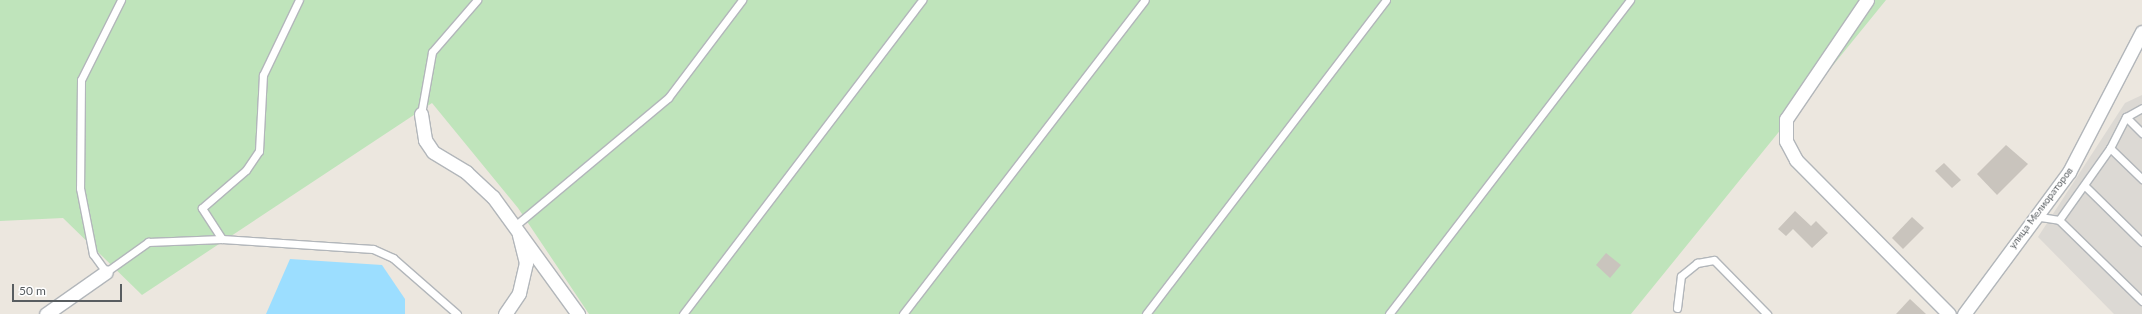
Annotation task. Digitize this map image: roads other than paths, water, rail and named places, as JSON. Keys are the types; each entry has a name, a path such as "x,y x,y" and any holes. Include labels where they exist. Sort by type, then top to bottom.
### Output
{"street":[{"path":"1867,0 1786,119 1786,141 1796,160 1949,314"},
{"name":"улица Мелиораторов","path":"1964,314 2034,216 2069,172 2142,32"},
{"path":"421,114 425,140 433,152 466,172 516,225 578,314"},
{"path":"505,314 519,293 526,263 516,225"},
{"path":"46,314 106,272"}],"lane":[{"path":"121,0 81,80 80,188 93,254 106,272 148,242 222,239 374,249 393,258 457,314"},
{"path":"222,239 202,208 246,170 259,151 263,75 300,0"},
{"path":"421,114 432,52 477,0"},
{"path":"516,225 668,98 742,0"},
{"path":"683,314 922,0"},
{"path":"903,314 1145,0"},
{"path":"1146,314 1386,0"},
{"path":"1389,314 1630,0"},
{"path":"2060,220 2110,148 2126,117 2142,108"},
{"path":"2126,117 2142,133"},
{"path":"2110,148 2142,179"},
{"path":"2085,186 2142,242"},
{"path":"2034,216 2060,220 2142,301"},
{"path":"1677,308 1681,276 1697,263 1714,260 1767,314"}],"water":[{"path":"290,259 382,265 405,299 405,314 266,314"}]}
